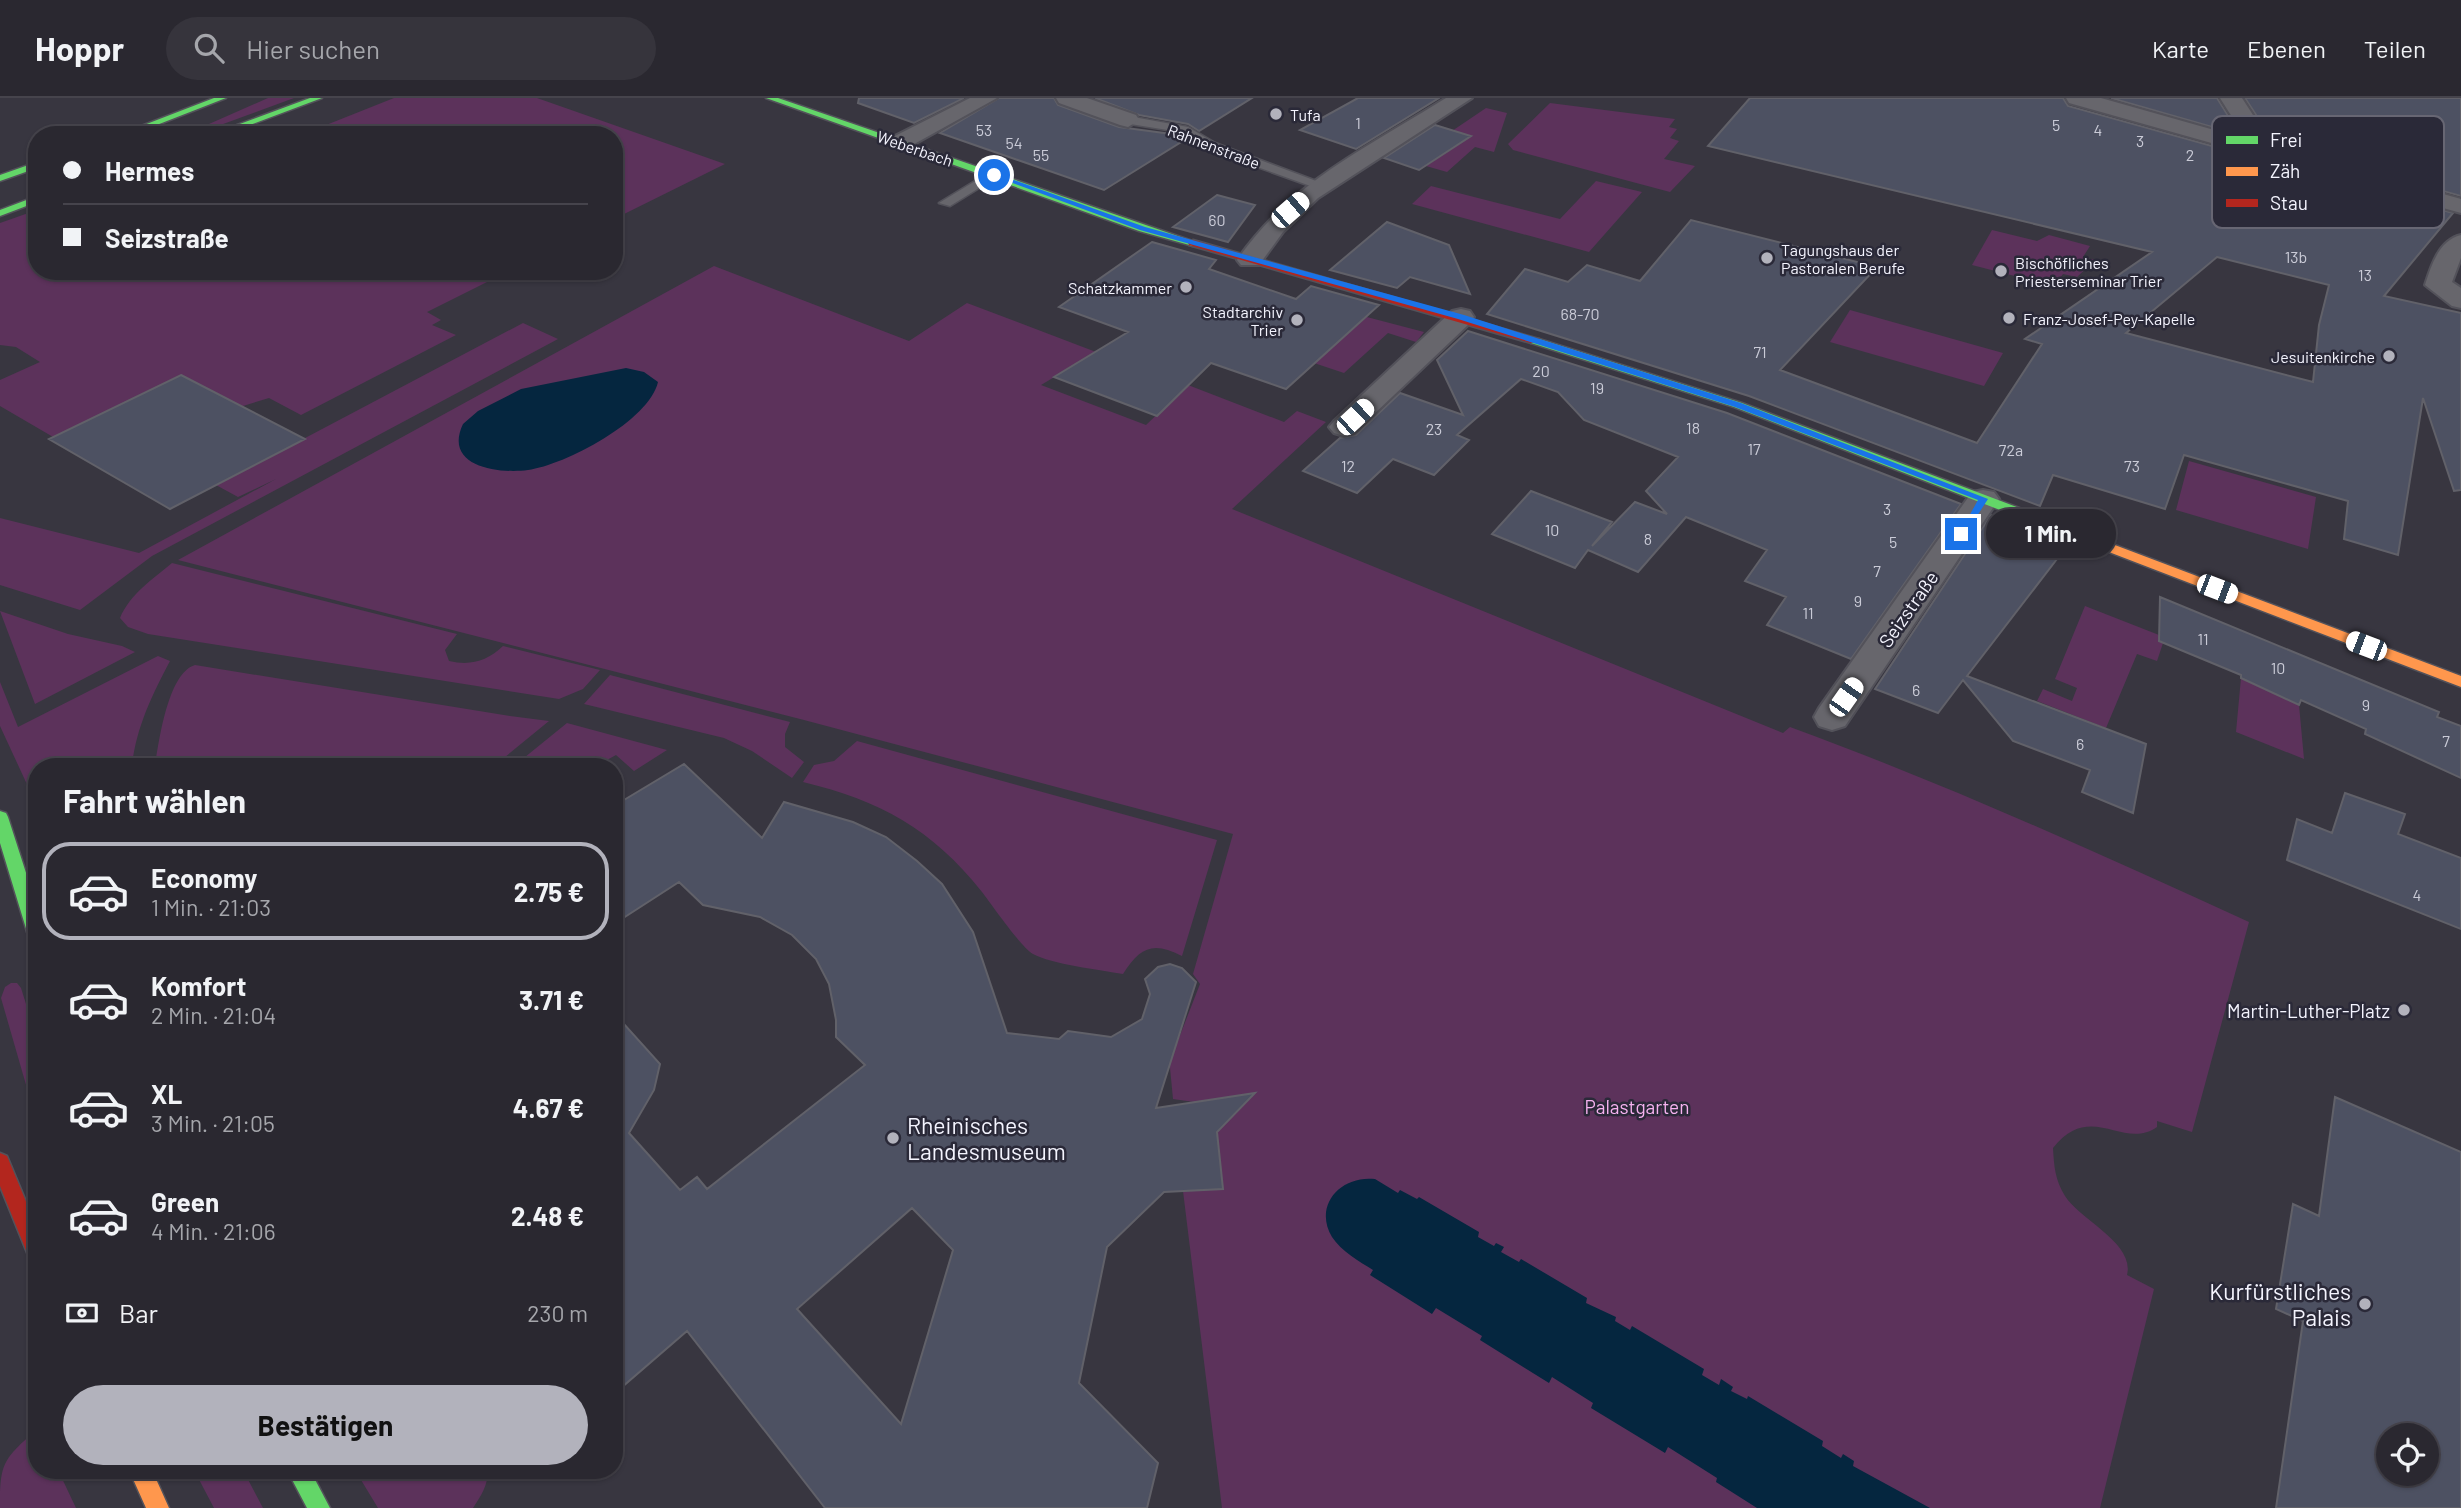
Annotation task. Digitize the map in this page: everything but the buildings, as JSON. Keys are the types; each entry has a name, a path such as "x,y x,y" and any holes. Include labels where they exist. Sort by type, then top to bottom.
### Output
{"street":[{"path":"146,126 222,98"},
{"path":"239,126 318,98"},
{"name":"Weberbach","path":"770,98 1132,225 1461,317 1738,405 2461,682"},
{"path":"899,143 986,98"},
{"name":"Rahnenstraße","path":"1067,98 1128,120"},
{"path":"1250,260 1290,210 1321,185 1461,98"},
{"path":"2077,98 2212,135"},
{"path":"2231,98 2243,116"},
{"path":"185,126 240,104"},
{"path":"0,178 28,168"},
{"path":"0,192 28,183"},
{"path":"2444,201 2461,206"},
{"path":"0,213 28,202"},
{"path":"2461,242 2446,260 2438,285 2461,300"},
{"path":"1344,427 1461,317"},
{"name":"Seizstraße","path":"1832,717 1983,499"},
{"path":"0,817 28,902"},
{"path":"0,1162 28,1232"},
{"path":"144,1479 159,1508"},
{"path":"303,1479 319,1508"}],"lane":[{"name":"Rahnenstraße","path":"1128,120 1144,120 1203,138 1211,146 1321,185"},
{"path":"944,203 994,175"}],"green space":[{"path":"268,98 294,98 218,126 209,124"},
{"path":"394,98 537,98 617,126 324,126"},
{"path":"1550,103 1675,119 1669,127 1677,129 1670,138 1679,141 1664,159 1695,166 1670,192 1513,150 1508,144"},
{"path":"1486,108 1507,113 1494,152 1475,147 1447,172 1426,166 1470,137 1452,131"},
{"path":"623,128 725,164 623,215"},
{"path":"1596,181 1642,192 1589,252 1412,204 1431,186 1560,219"},
{"path":"28,213 28,280 491,280 427,312 441,320 432,325 456,335 301,415 269,398 84,455 0,406 0,380 40,362 16,347 0,345 0,223"},
{"path":"1992,230 2037,241 2049,235 2090,246 2083,257 2095,260 2077,277 2063,274 2054,286 1972,265"},
{"name":"Palastgarten","path":"714,266 909,341 967,303 1096,352 1041,385 1146,425 1188,385 1284,422 1297,411 1326,422 1232,509 1783,733 1790,727 1906,772 2079,845 2249,922 2192,1132 2157,1121 2157,1127 2144,1133 2080,1128 2067,1134 2053,1148 2056,1173 2065,1196 2115,1242 2127,1263 2127,1275 2154,1289 2100,1508 1222,1508 1183,1191 1223,1189 1217,1132 1234,1114 1212,1099 1194,1102 1173,1099 1168,1047 1177,1043 1200,984 1193,974 1233,834 804,720 178,560"},
{"path":"1321,305 1424,332 1416,342 1388,333 1344,373 1314,363 1359,324"},
{"path":"1850,310 2003,353 1984,386 1830,342"},
{"path":"523,323 558,339 152,556 80,610 0,585 0,518 139,553 276,479 238,497 216,485"},
{"path":"2189,461 2316,497 2308,549 2176,510"},
{"path":"172,563 457,634 445,650 449,661 478,661 503,646 600,670 583,689 559,699 148,634 128,627 120,618 124,609"},
{"path":"2085,606 2159,635 2159,641 2163,643 2157,661 2137,654 2106,728 2037,701 2043,689 2072,701 2077,688 2055,679"},
{"path":"0,611 68,634 122,646 135,652 35,704"},
{"path":"158,656 170,661 146,712 133,758 28,758 28,787 0,726 0,682 18,727"},
{"path":"195,665 549,721 504,758 156,758 166,709 178,681"},
{"path":"610,675 790,722 785,734 785,747 804,762 792,778 752,751 724,738 584,704"},
{"path":"2241,678 2299,705 2304,759 2236,732"},
{"path":"567,723 667,750 634,771 623,758 616,755 611,758 524,758"},
{"path":"857,741 1217,840 1182,956 1163,949 1148,949 1135,958 1123,974 1063,964 1033,954 1014,935 963,870 924,835 903,820 857,798 803,782 814,765 834,761"},
{"path":"17,983 28,1010 28,1092 1,998 5,987"},
{"path":"28,1438 28,1479 62,1479 76,1508 0,1508 3,1471 10,1455"},
{"path":"199,1479 248,1479 263,1508 214,1508"},
{"path":"360,1479 487,1479 473,1508 378,1508"}],"water":[{"path":"626,368 644,372 658,382 651,397 623,426 563,460 528,470 502,470 476,464 460,449 459,438 463,424 478,411 521,389"},
{"path":"1363,1179 1375,1179 1398,1193 1400,1190 1417,1199 1419,1197 1479,1232 1478,1237 1494,1246 1496,1243 1504,1247 1501,1252 1519,1262 1521,1259 1587,1298 1586,1303 1616,1317 1615,1321 1630,1330 1632,1326 1704,1369 1702,1375 1719,1385 1721,1379 1733,1387 1731,1391 1747,1399 1748,1396 1823,1441 1822,1446 1841,1458 1843,1454 1854,1461 1853,1466 1930,1508 1757,1508 1716,1482 1717,1478 1668,1447 1665,1453 1591,1408 1593,1403 1552,1377 1549,1383 1480,1340 1482,1336 1436,1308 1432,1314 1370,1275 1373,1270 1357,1260 1332,1237 1326,1214 1328,1204 1341,1187"}],"traffic: fast":[{"path":"146,126 222,98"},
{"path":"239,126 318,98"},
{"path":"770,98 1143,229 1193,243"},
{"path":"0,178 28,168"},
{"path":"0,213 28,202"},
{"path":"1535,341 1738,405 2054,526"},
{"path":"0,817 28,906"},
{"path":"303,1479 319,1508"}],"traffic: slow":[{"path":"2054,526 2461,682"},
{"path":"144,1479 158,1508"}],"traffic: jam":[{"path":"1193,243 1535,341"},
{"path":"0,1162 28,1231"}],"place":[{"name":"Tufa","path":"1276,114"},
{"name":"Tagungshaus der Pastoralen Berufe","path":"1767,258"},
{"name":"Bischöfliches Priesterseminar Trier","path":"2001,271"},
{"name":"Schatzkammer","path":"1186,287"},
{"name":"Franz-Josef-Pey-Kapelle","path":"2009,318"},
{"name":"Stadtarchiv Trier","path":"1297,320"},
{"name":"Jesuitenkirche","path":"2389,356"},
{"name":"Martin-Luther-Platz","path":"2404,1010"},
{"name":"Rheinisches Landesmuseum","path":"893,1138"},
{"name":"Kurfürstliches Palais","path":"2365,1304"}],"route":[{"path":"994,175 1143,229 1461,317 1738,405 1983,499 1961,534"}]}
